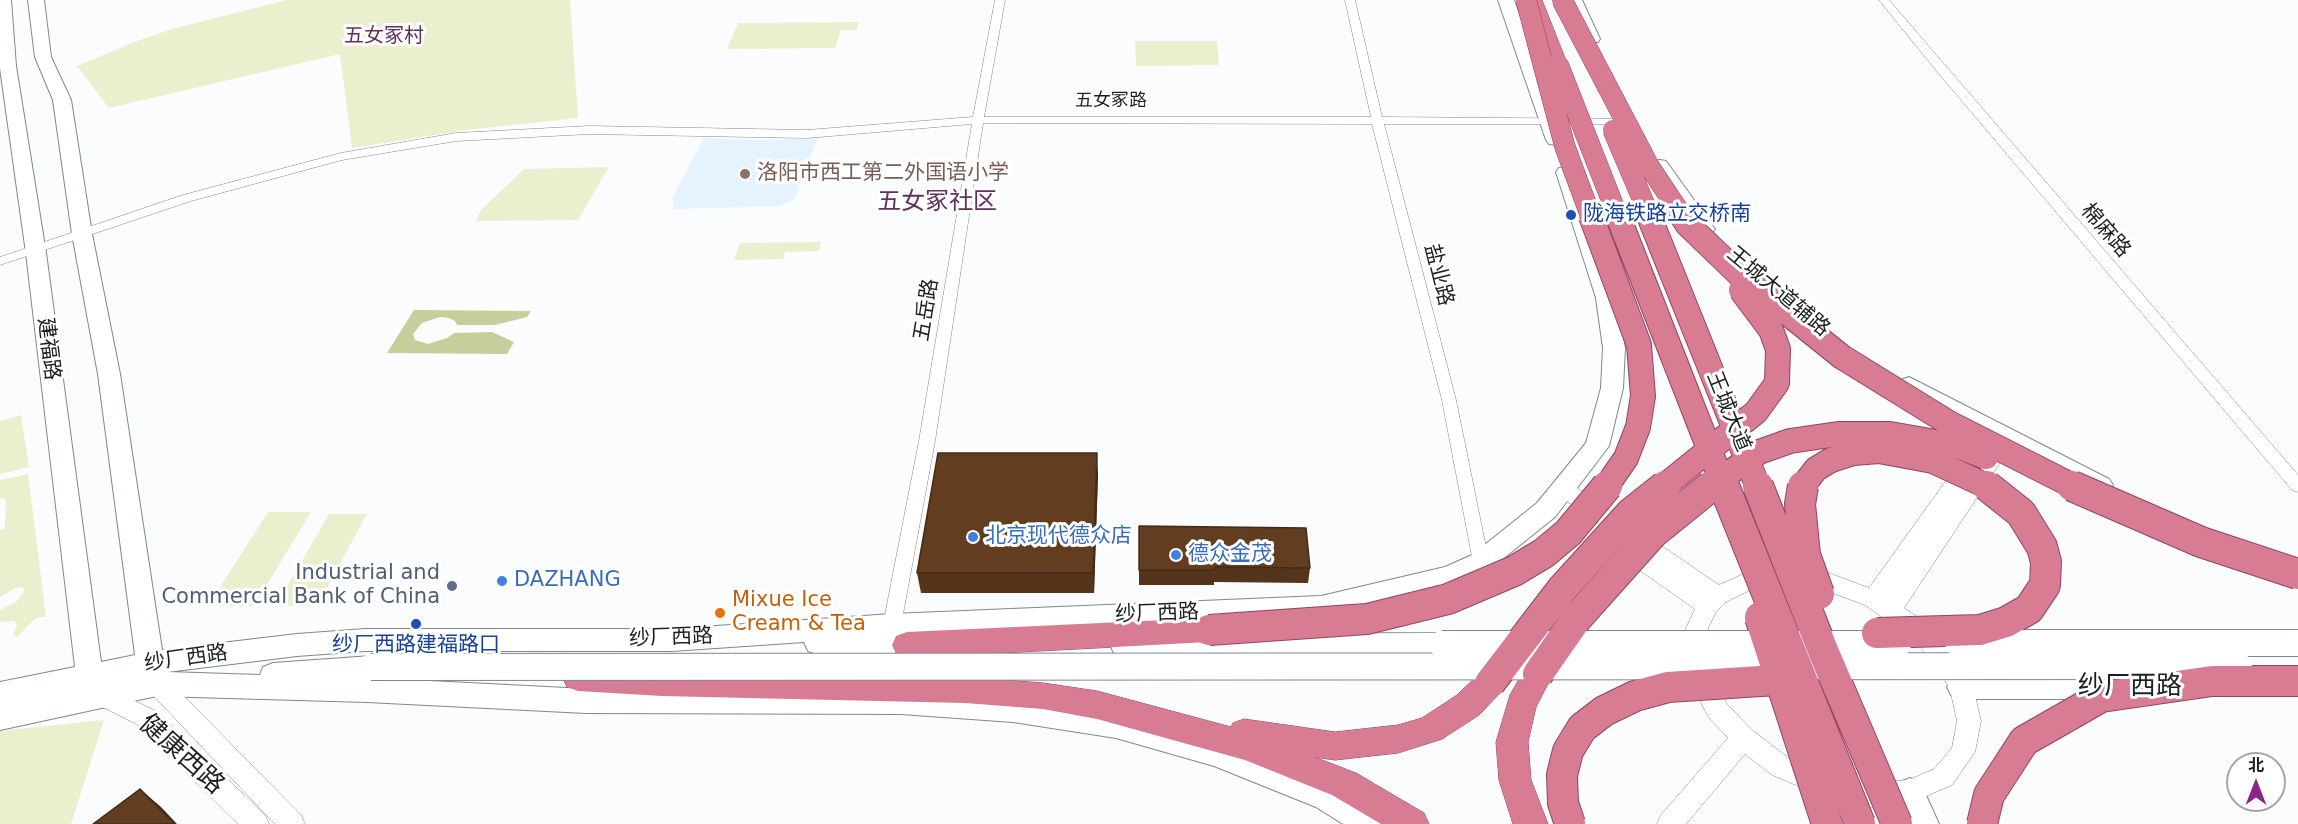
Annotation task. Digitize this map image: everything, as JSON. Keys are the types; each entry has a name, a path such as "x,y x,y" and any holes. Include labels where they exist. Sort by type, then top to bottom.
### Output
{"highway":[{"path":"899,635 1209,630 1367,619 1459,594 1514,572 1544,554 1568,533 1604,490 1626,458 1638,427 1643,396 1639,345 1565,147 1526,0"},
{"name":"王城大道","path":"1533,0 1734,512 1860,824"},
{"path":"371,667 662,683 965,690 1043,696 1268,738 1335,746 1398,739 1431,729 1468,705 1490,682 1562,589 1631,513 1756,412 1777,383 1778,349 1771,330 1688,225 1649,166 1560,0"},
{"name":"王城大道","path":"1560,0 1661,243 1824,653 1897,824"},
{"path":"1688,225 1740,275 1802,327 1842,357 1900,394 1948,423 2070,485 2201,542"},
{"path":"1531,824 1525,813 1515,780 1512,742 1521,705 1538,674 1576,618 1653,533 1729,471 1760,452 1791,441 1838,434 1890,434 1958,446 2201,542 2298,574"},
{"path":"1880,614 1980,630 2006,622 2029,609 2045,585 2046,562 2042,547 2021,513 2008,501 1971,477 1933,461 1894,452 1853,453 1831,460 1816,469 1802,487 1800,528 1805,555 1858,705 1907,824"},
{"path":"1734,512 1761,623 1827,824"},
{"path":"1570,824 1563,803 1562,775 1568,751 1582,728 1604,711 1635,696 1668,687 1776,680"},
{"path":"1982,824 1989,795 2024,741 2102,697 2212,681 2298,681"},
{"path":"1097,705 1248,746 1344,784 1412,824"}],"main road":[{"name":"建福路","path":"3,0 8,66 36,249 95,685"},
{"path":"36,0 43,57 62,100 81,234 109,374 154,674 371,667 2298,666"},
{"path":"1506,0 1549,121 1606,298 1614,348 1612,388 1597,446 1559,494"},
{"name":"王城大道辅路","path":"1574,0 1619,94 1655,159 1696,218 1710,234 1768,287 1833,338 1929,397 1999,434"},
{"path":"1999,434 2168,516 2298,561"},
{"name":"纱厂西路","path":"0,694 95,685 297,645 364,640 672,640 899,635 1321,607 1450,576 1481,562 1546,510 1559,494"},
{"path":"1601,644 1880,614"},
{"path":"899,635 1442,644 2298,643"},
{"path":"1776,680 2133,666"},
{"name":"纱厂西路","path":"154,674 367,690 586,701 902,702 1013,710 1116,726 1216,754 1326,797 1369,824"},
{"name":"纱厂西路","path":"0,718 95,685"},
{"name":"纱厂西路","path":"1961,687 2298,688"},
{"path":"1826,786 1841,824"},
{"path":"1910,791 1924,824"}],"street":[{"name":"五岳路","path":"899,635 978,120 1000,0"},
{"name":"盐业路","path":"1350,0 1377,119 1449,400 1481,562"},
{"path":"1516,0 1544,90 1549,121"},
{"path":"1569,0 1611,94 1634,121"},
{"name":"棉麻路","path":"1884,0 2298,486"},
{"name":"五女冢路","path":"0,261 187,198 341,157 456,137 589,130 701,134 807,134 978,120 1634,121"},
{"path":"1880,614 1999,434"},
{"path":"1559,494 1713,601"},
{"path":"1786,576 1829,582 1880,614 1921,632 1944,658 1961,687 1969,721 1963,752 1943,777 1910,791 1870,795 1826,786 1781,767 1743,738 1718,711 1702,682 1695,654 1697,628 1713,601 1748,581 1786,576"},
{"name":"健康西路","path":"154,674 292,824"},
{"name":"健康西路","path":"95,685 147,718 256,824"},
{"path":"1670,824 1743,738"}],"shaded area":[{"name":"洛阳市西工第二外国语小学","path":"704,138 763,140 819,138 794,200 779,206 674,209 672,198"}],"green space":[{"path":"287,0 570,0 578,118 466,130 352,148 340,54 109,108 77,66 172,29"},
{"path":"859,22 857,30 841,30 835,48 727,49 738,23"},
{"path":"1135,41 1217,41 1219,65 1136,66"},
{"path":"609,167 578,220 476,221 481,210 524,169"},
{"path":"821,242 819,251 785,252 783,259 734,260 740,243"},
{"path":"414,310 531,311 527,317 495,325 457,325 449,318 440,317 422,323 413,334 415,340 428,344 447,338 454,333 492,332 514,342 507,354 387,353"},
{"path":"21,415 29,467 0,474 0,421"},
{"path":"28,474 46,617 38,617 18,637 13,635 17,624 13,621 0,622 0,610 16,602 25,590 22,587 15,588 0,597 0,530 5,528 6,498 0,499 0,480"},
{"path":"268,512 311,512 254,606 208,606"},
{"path":"329,514 367,514 317,606 276,606"},
{"path":"104,720 71,824 0,824 0,731"}],"building":[{"path":"938,453 1097,453 1093,573 917,573"},
{"path":"1139,526 1306,528 1310,568 1215,567 1215,570 1139,570"},
{"path":"140,789 175,824 93,824"}],"place":[{"name":"洛阳市西工第二外国语小学","path":"745,174"},
{"name":"陇海铁路立交桥南","path":"1571,215"},
{"name":"北京现代德众店","path":"973,537"},
{"name":"德众金茂","path":"1176,555"},
{"name":"DAZHANG","path":"502,581"},
{"name":"Industrial and Commercial Bank of China","path":"452,586"},
{"name":"Mixue Ice Cream & Tea","path":"720,613"},
{"name":"纱厂西路建福路口","path":"416,624"}],"district":[{"name":"五女冢村","path":"384,37"},
{"name":"五女冢社区","path":"937,203"}]}
